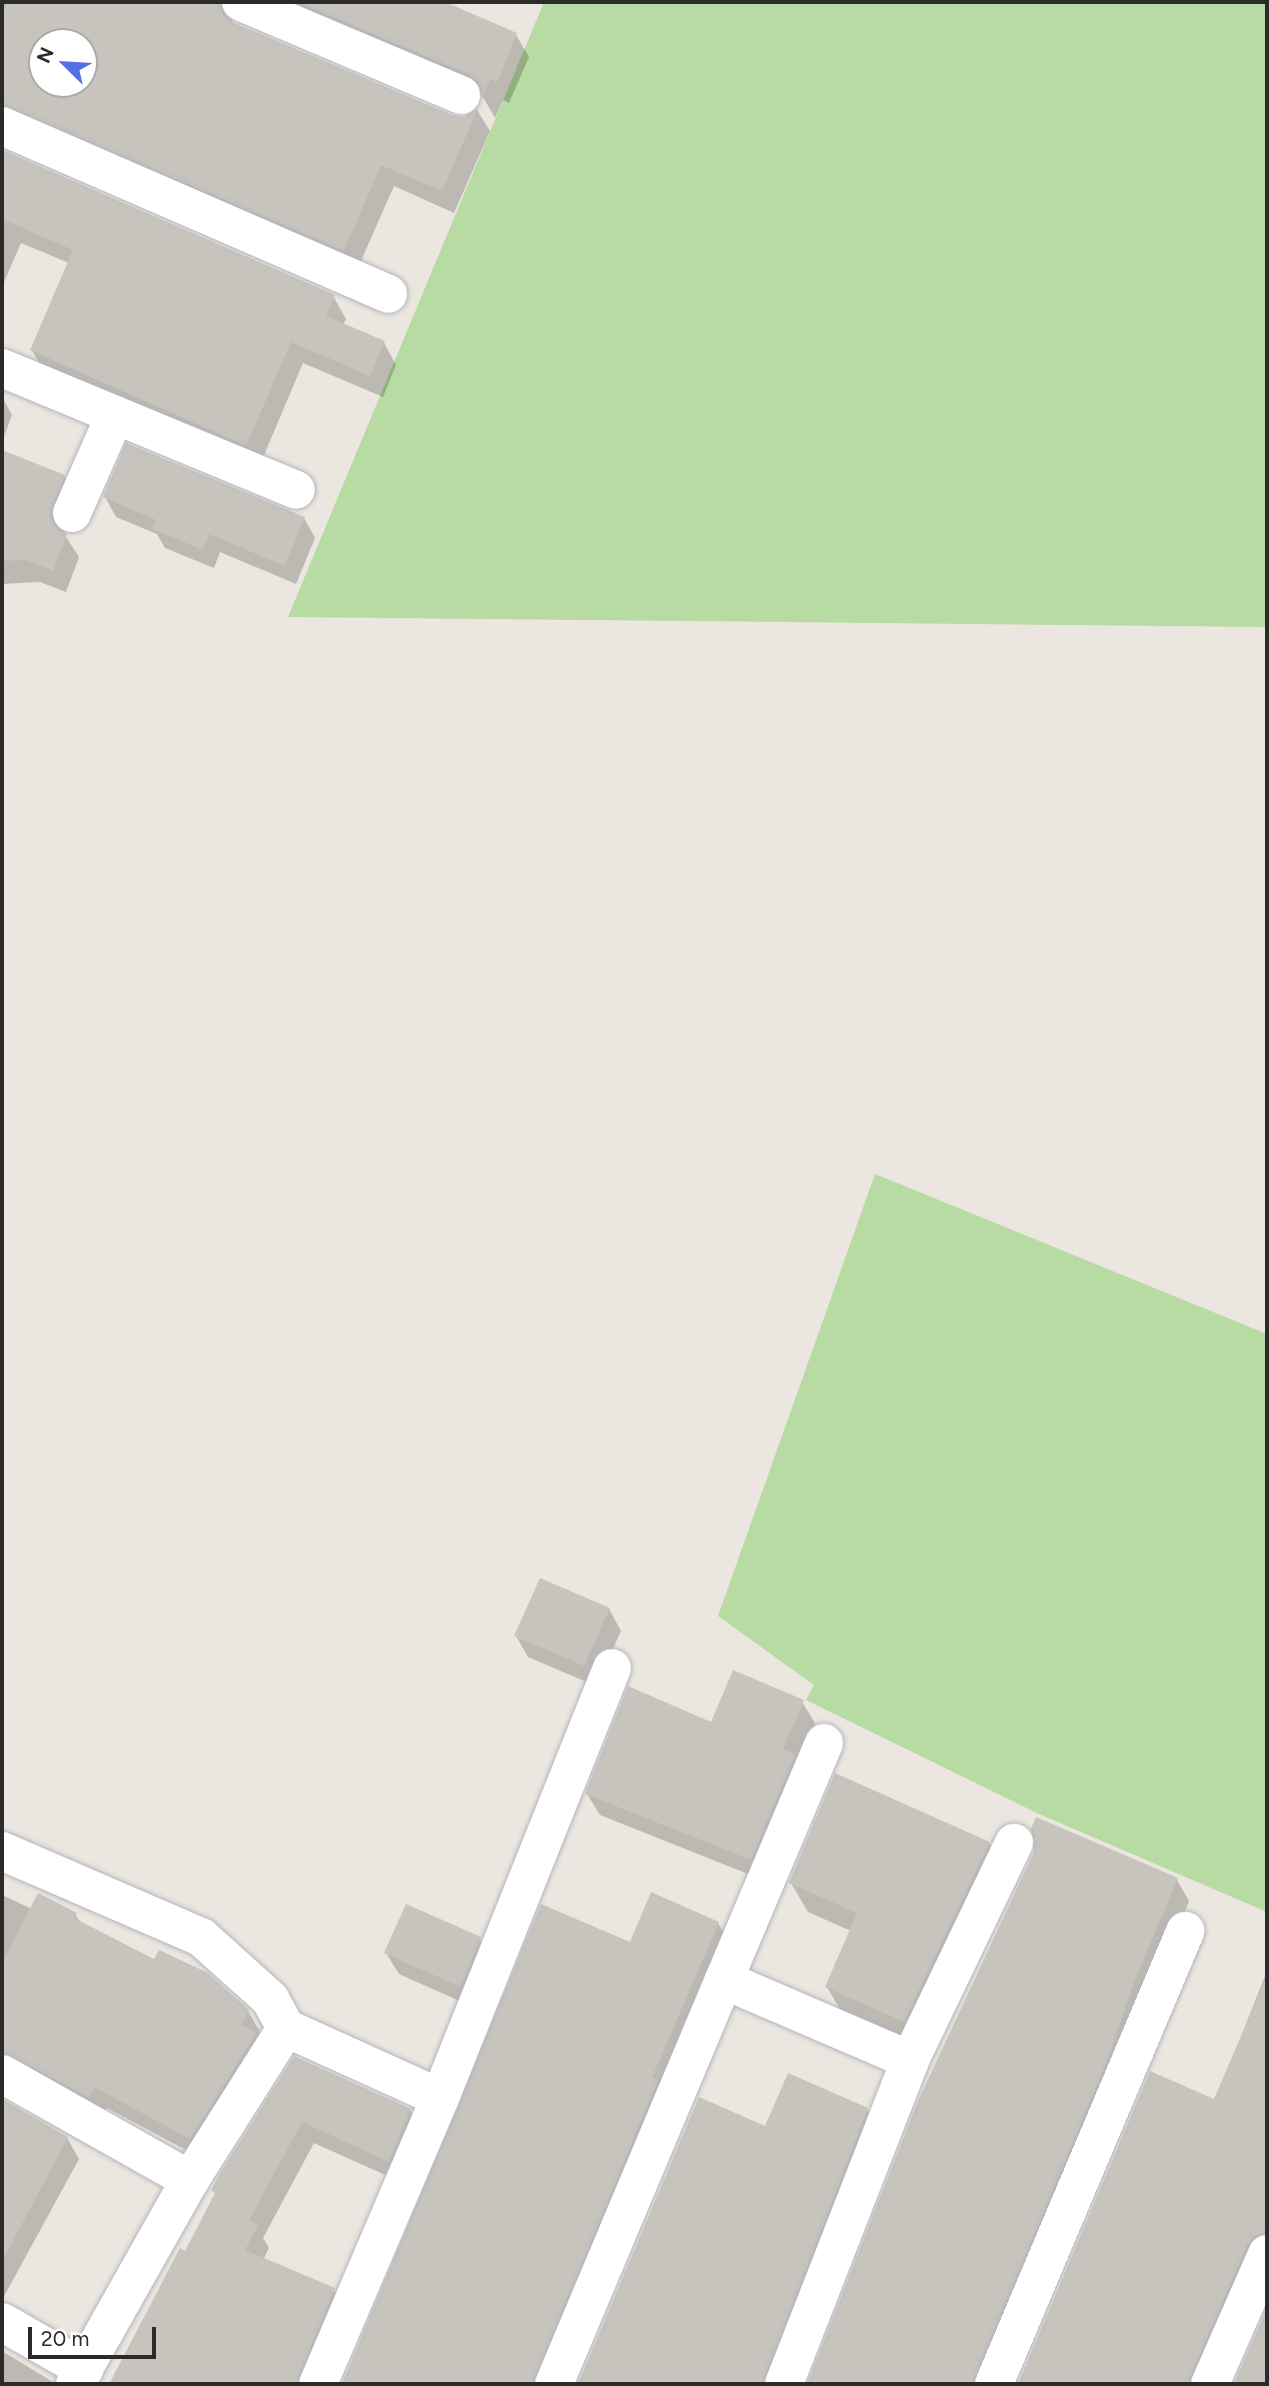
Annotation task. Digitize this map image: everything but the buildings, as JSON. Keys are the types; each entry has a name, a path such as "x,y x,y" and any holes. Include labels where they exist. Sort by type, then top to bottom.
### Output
{"street":[{"path":"241,2 461,95"},
{"path":"2,126 388,294"},
{"path":"2,368 296,490"},
{"path":"72,513 115,415"},
{"path":"318,2384 440,2098 612,1668"},
{"path":"554,2384 824,1743"},
{"path":"787,2383 910,2060 1014,1843"},
{"path":"2,1851 201,1937 270,1998 286,2028 440,2098"},
{"path":"994,2384 1185,1931"},
{"path":"724,1980 910,2060"},
{"path":"2,2322 80,2376 190,2180 286,2028"},
{"path":"2,2074 190,2180"},
{"path":"1210,2384 1267,2254"}],"green space":[{"path":"544,2 1267,2 1267,627 288,617"},
{"path":"875,1174 1267,1334 1267,1912 1039,1814 806,1700 814,1685 718,1616"}]}
